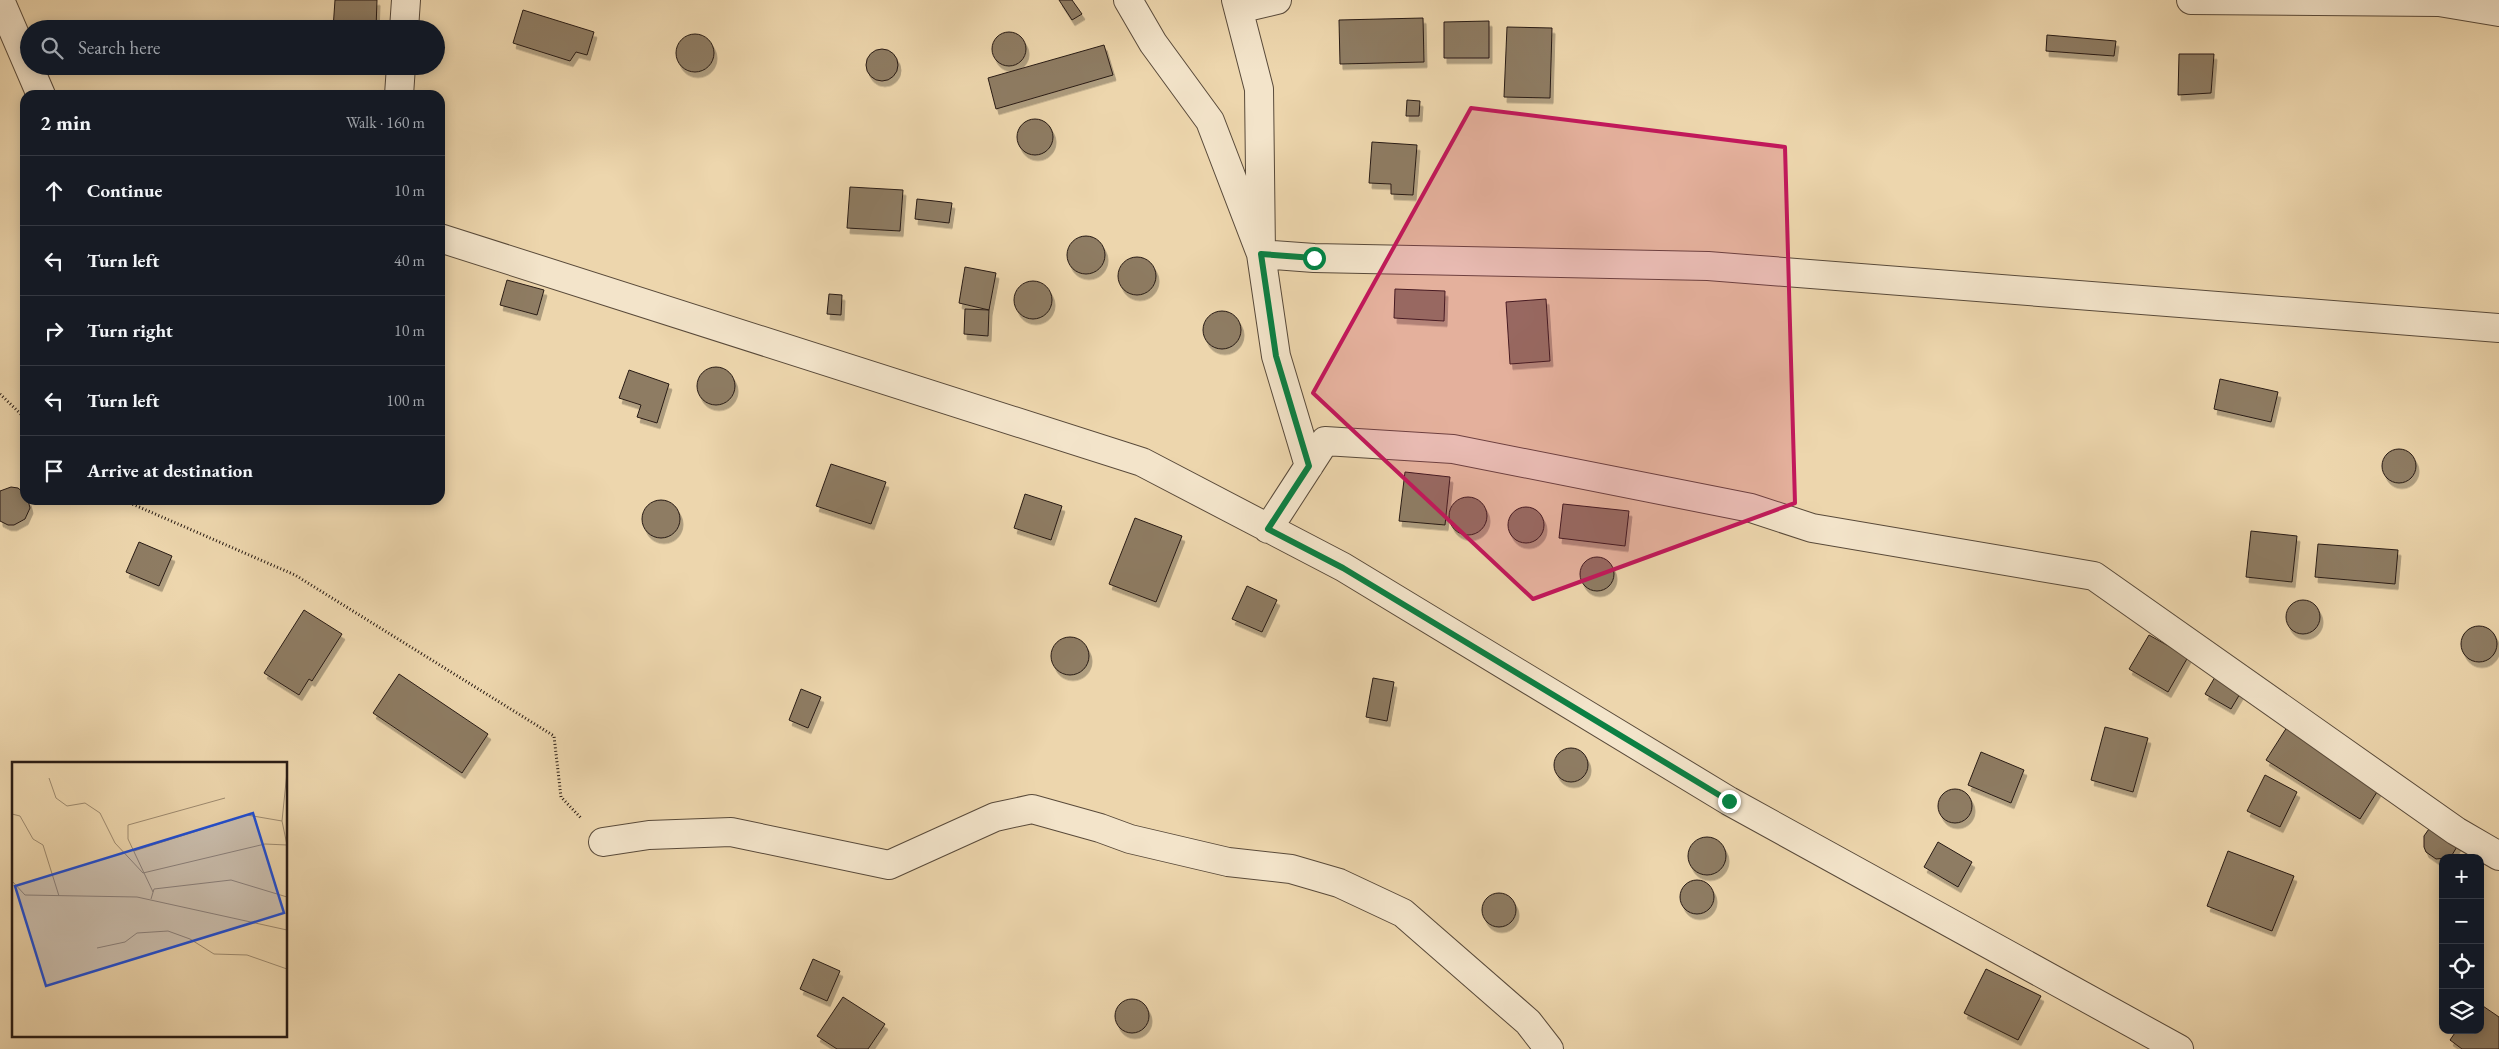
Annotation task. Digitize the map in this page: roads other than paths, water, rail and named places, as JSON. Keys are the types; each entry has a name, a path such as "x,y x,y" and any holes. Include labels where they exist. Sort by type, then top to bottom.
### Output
{"street":[{"path":"0,0 20,46"},
{"path":"405,20 406,0"},
{"path":"1128,0 1153,43 1210,121 1261,254"},
{"path":"1277,0 1238,4 1259,89 1261,254 1276,356 1309,466"},
{"path":"2191,0 2440,2 2499,12"},
{"path":"32,75 39,90"},
{"path":"400,90 401,75"},
{"path":"445,240 1142,462 1343,568 1729,801 2179,1049"},
{"path":"1261,254 1314,258 1708,266 2499,328"},
{"path":"1268,529 1325,441 1453,449 1751,508 1812,528 2094,576 2456,831 2499,856"},
{"path":"603,842 649,835 731,832 889,865 995,817 1032,809 1100,828 1130,839 1228,862 1291,869 1347,886 1403,913 1528,1022 1548,1049"}]}
